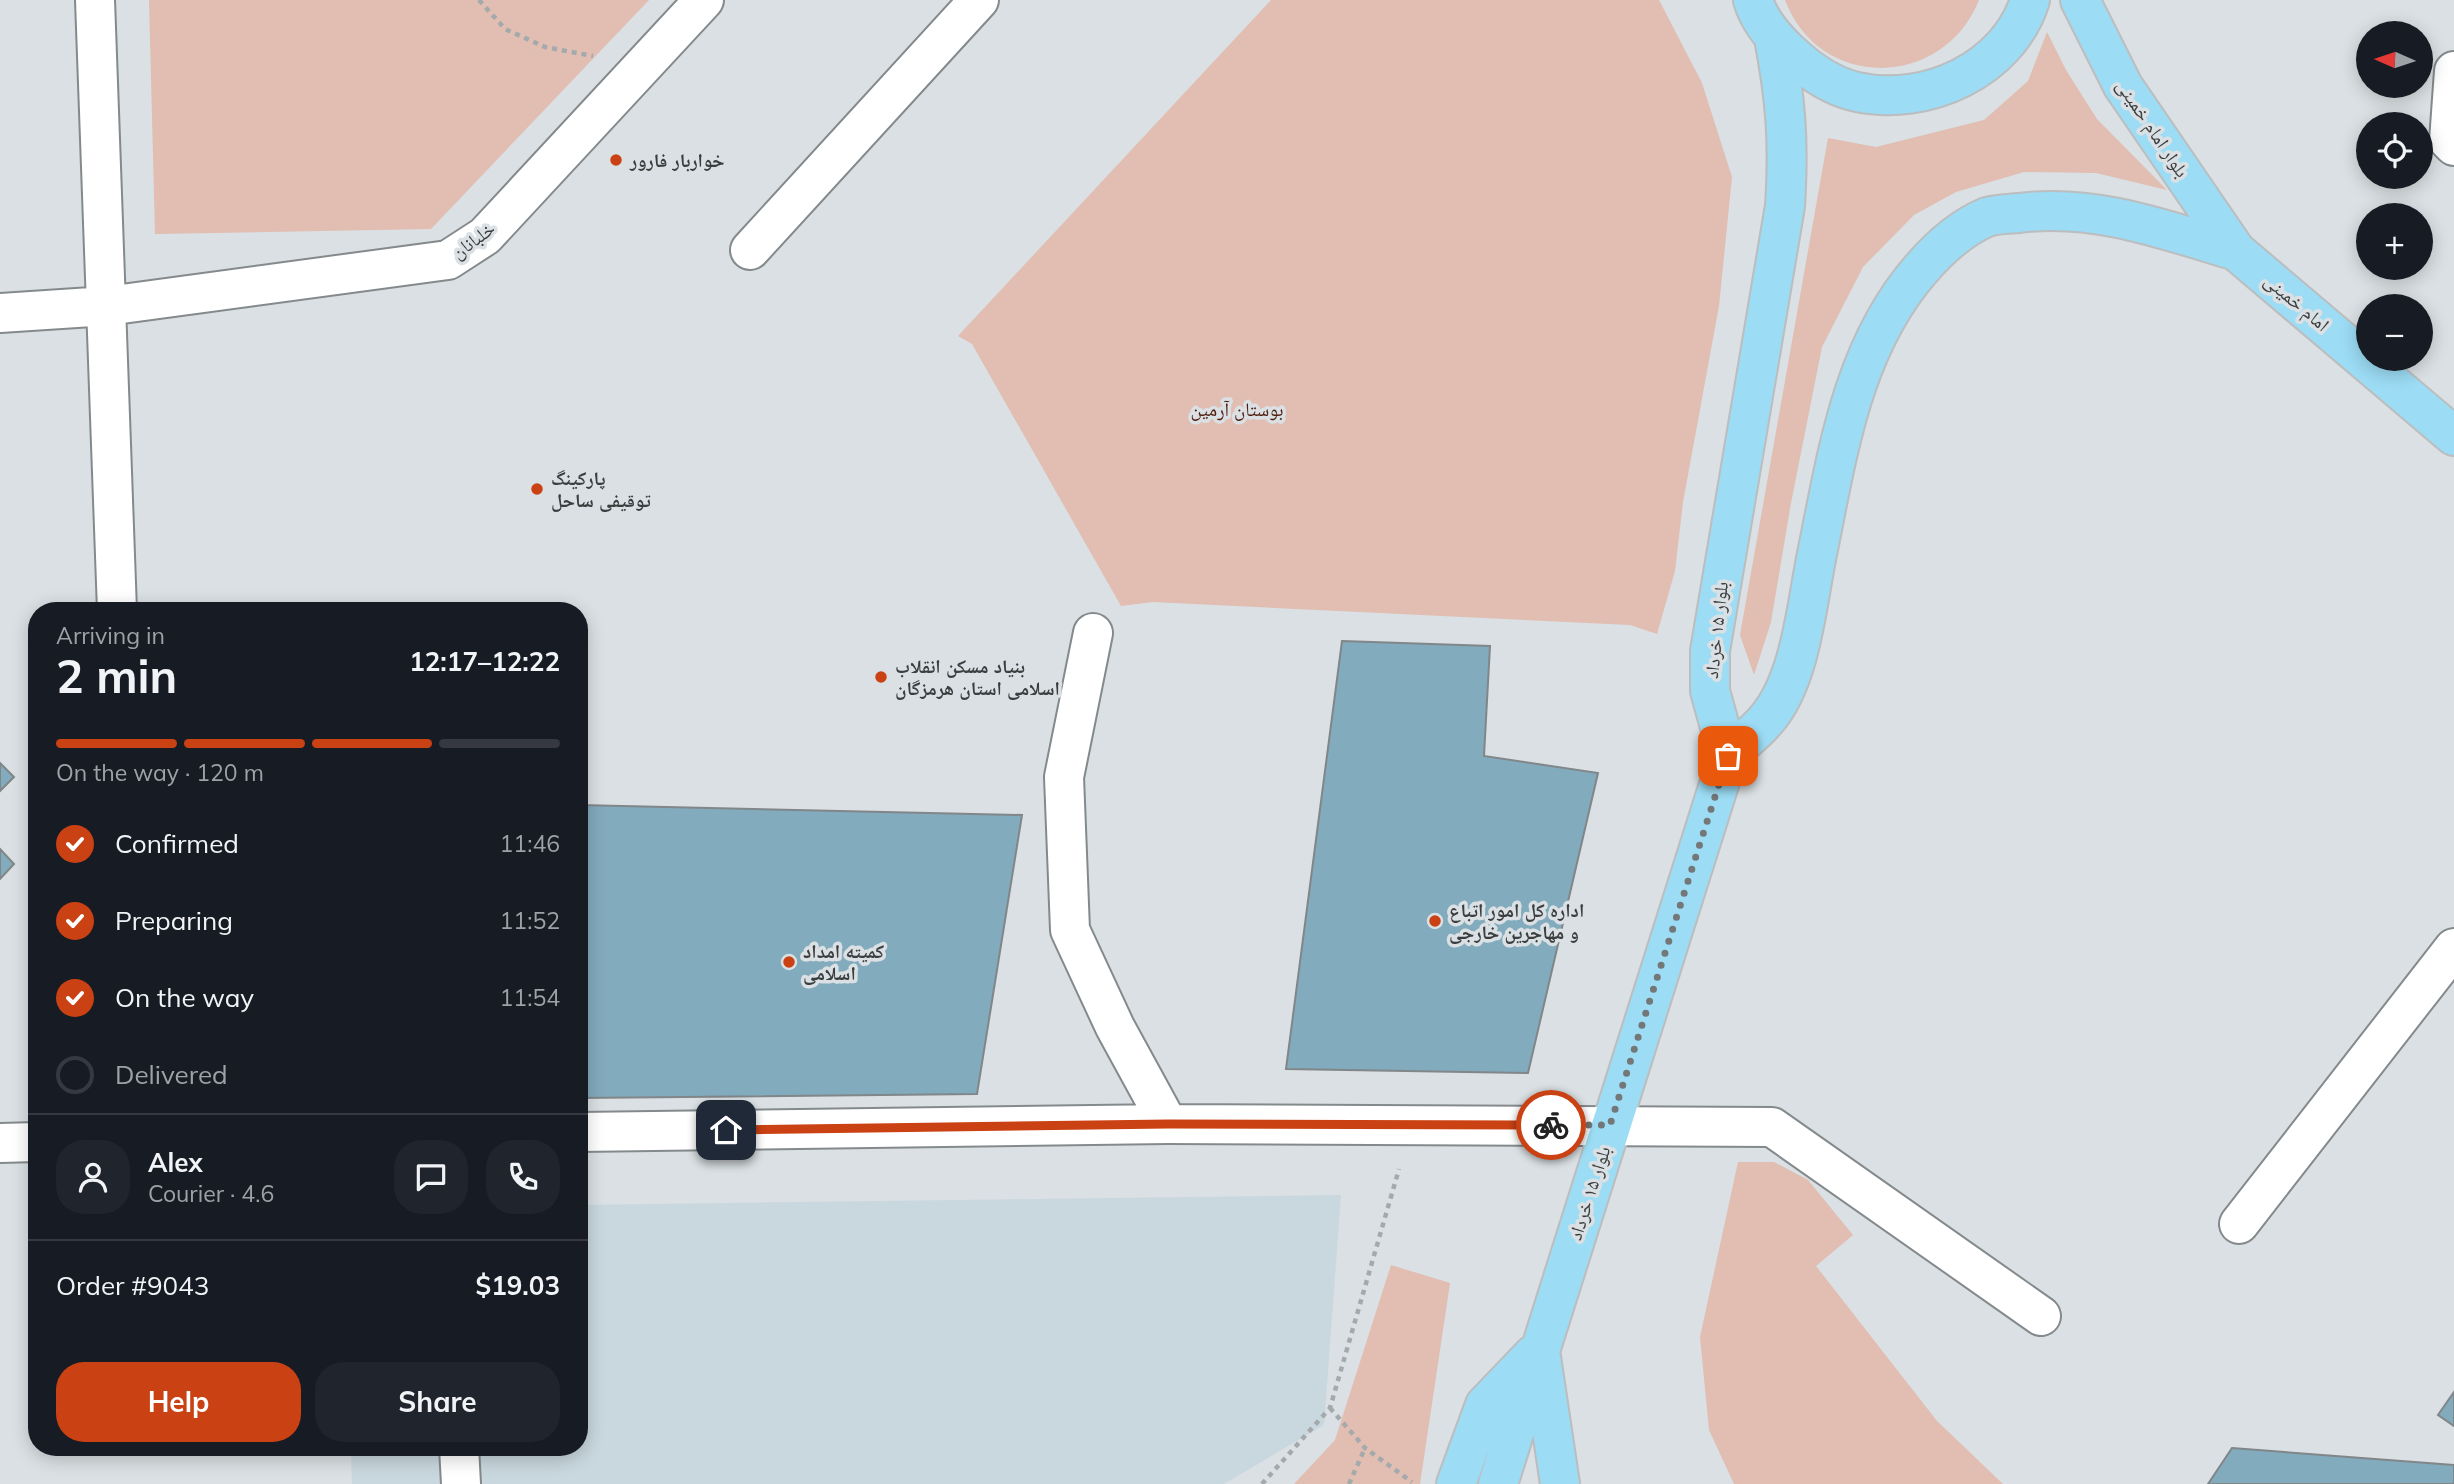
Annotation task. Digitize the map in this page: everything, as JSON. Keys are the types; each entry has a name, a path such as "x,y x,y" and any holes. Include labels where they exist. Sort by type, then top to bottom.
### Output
{"main road":[{"path":"1753,0 1774,38 1810,73 1856,92 1906,96 1954,83 1996,54 2025,14 2030,0"},
{"name":"بلوار امام خمینی","path":"2080,0 2123,86 2236,251"},
{"name":"بلوار ۱۵ خرداد","path":"1498,1484 1728,756 1710,691 1710,651 1785,206 1788,152 1786,104 1774,38"},
{"path":"1728,756 1768,718 1792,673 1837,452 1861,369 1880,327 1902,291 1937,251 1961,232 1989,217 2070,211 2116,216 2236,251"},
{"name":"امام خمینی","path":"2236,251 2454,436"},
{"path":"1456,1484 1485,1405 1539,1348"},
{"path":"1539,1348 1560,1484"}],"street":[{"path":"95,0 117,602"},
{"name":"خلبانان","path":"0,313 107,306 448,260 485,236 704,0"},
{"path":"750,250 979,0"},
{"path":"2454,71 2449,141 2454,145"},
{"path":"1093,633 1064,777 1070,930 1115,1027 1168,1124"},
{"path":"2239,1224 2454,948"},
{"path":"588,1132 1168,1124 1772,1127 2041,1316"},
{"path":"0,1143 28,1142"},
{"path":"459,1456 461,1484"}],"path":[{"path":"479,0 505,29 545,47 595,57 626,83"},
{"path":"1262,1484 1330,1408 1412,1125"},
{"path":"1330,1408 1365,1448 1415,1484"},
{"path":"1349,1484 1365,1448"}],"shaded area":[{"path":"1341,1195 1324,1425 1224,1484 352,1484 351,1456 588,1456 588,1205"}],"green space":[{"path":"149,0 649,0 431,229 155,234"},
{"name":"بوستان آرمین","path":"1271,0 1659,0 1702,83 1732,177 1719,306 1683,502 1675,571 1657,634 1630,625 1153,602 1121,606 972,344 958,336"},
{"path":"1785,0 1979,0 1962,30 1938,51 1911,64 1881,68 1852,64 1825,51 1802,30"},
{"path":"2047,32 2066,70 2097,119 2167,190 2096,173 2024,172 1956,192 1914,215 1863,267 1822,347 1771,622 1754,675 1740,635 1828,138 1876,147 1984,120 2028,81"},
{"path":"1738,1162 1774,1162 1808,1180 1853,1235 1816,1266 1937,1421 2003,1484 1734,1484 1709,1430 1700,1337"},
{"path":"1391,1265 1450,1283 1420,1484 1294,1484 1335,1440"}],"building":[{"name":"اداره کل امور اتباع و مهاجرین خارجی","path":"1342,641 1490,646 1484,756 1598,773 1528,1073 1286,1069"},
{"path":"0,763 14,777 0,791"},
{"name":"کمیته امداد اسلامی","path":"588,805 1022,815 977,1094 588,1098"},
{"path":"0,849 14,864 0,879"},
{"path":"2454,1392 2454,1426 2438,1415"},
{"path":"2232,1448 2454,1465 2454,1484 2208,1484"}],"way so far":[{"path":"1551,1125 1610,1125 1728,756"}],"place":[{"name":"خواربار فارور","path":"616,160"},
{"name":"پارکینگ توقیفی ساحل","path":"537,489"},
{"name":"بنیاد مسکن انقلاب اسلامی استان هرمزگان","path":"881,677"},
{"name":"اداره کل امور اتباع و مهاجرین خارجی","path":"1435,921"},
{"name":"کمیته امداد اسلامی","path":"789,962"}],"route":[{"path":"726,1130 1168,1124 1551,1125"}]}
